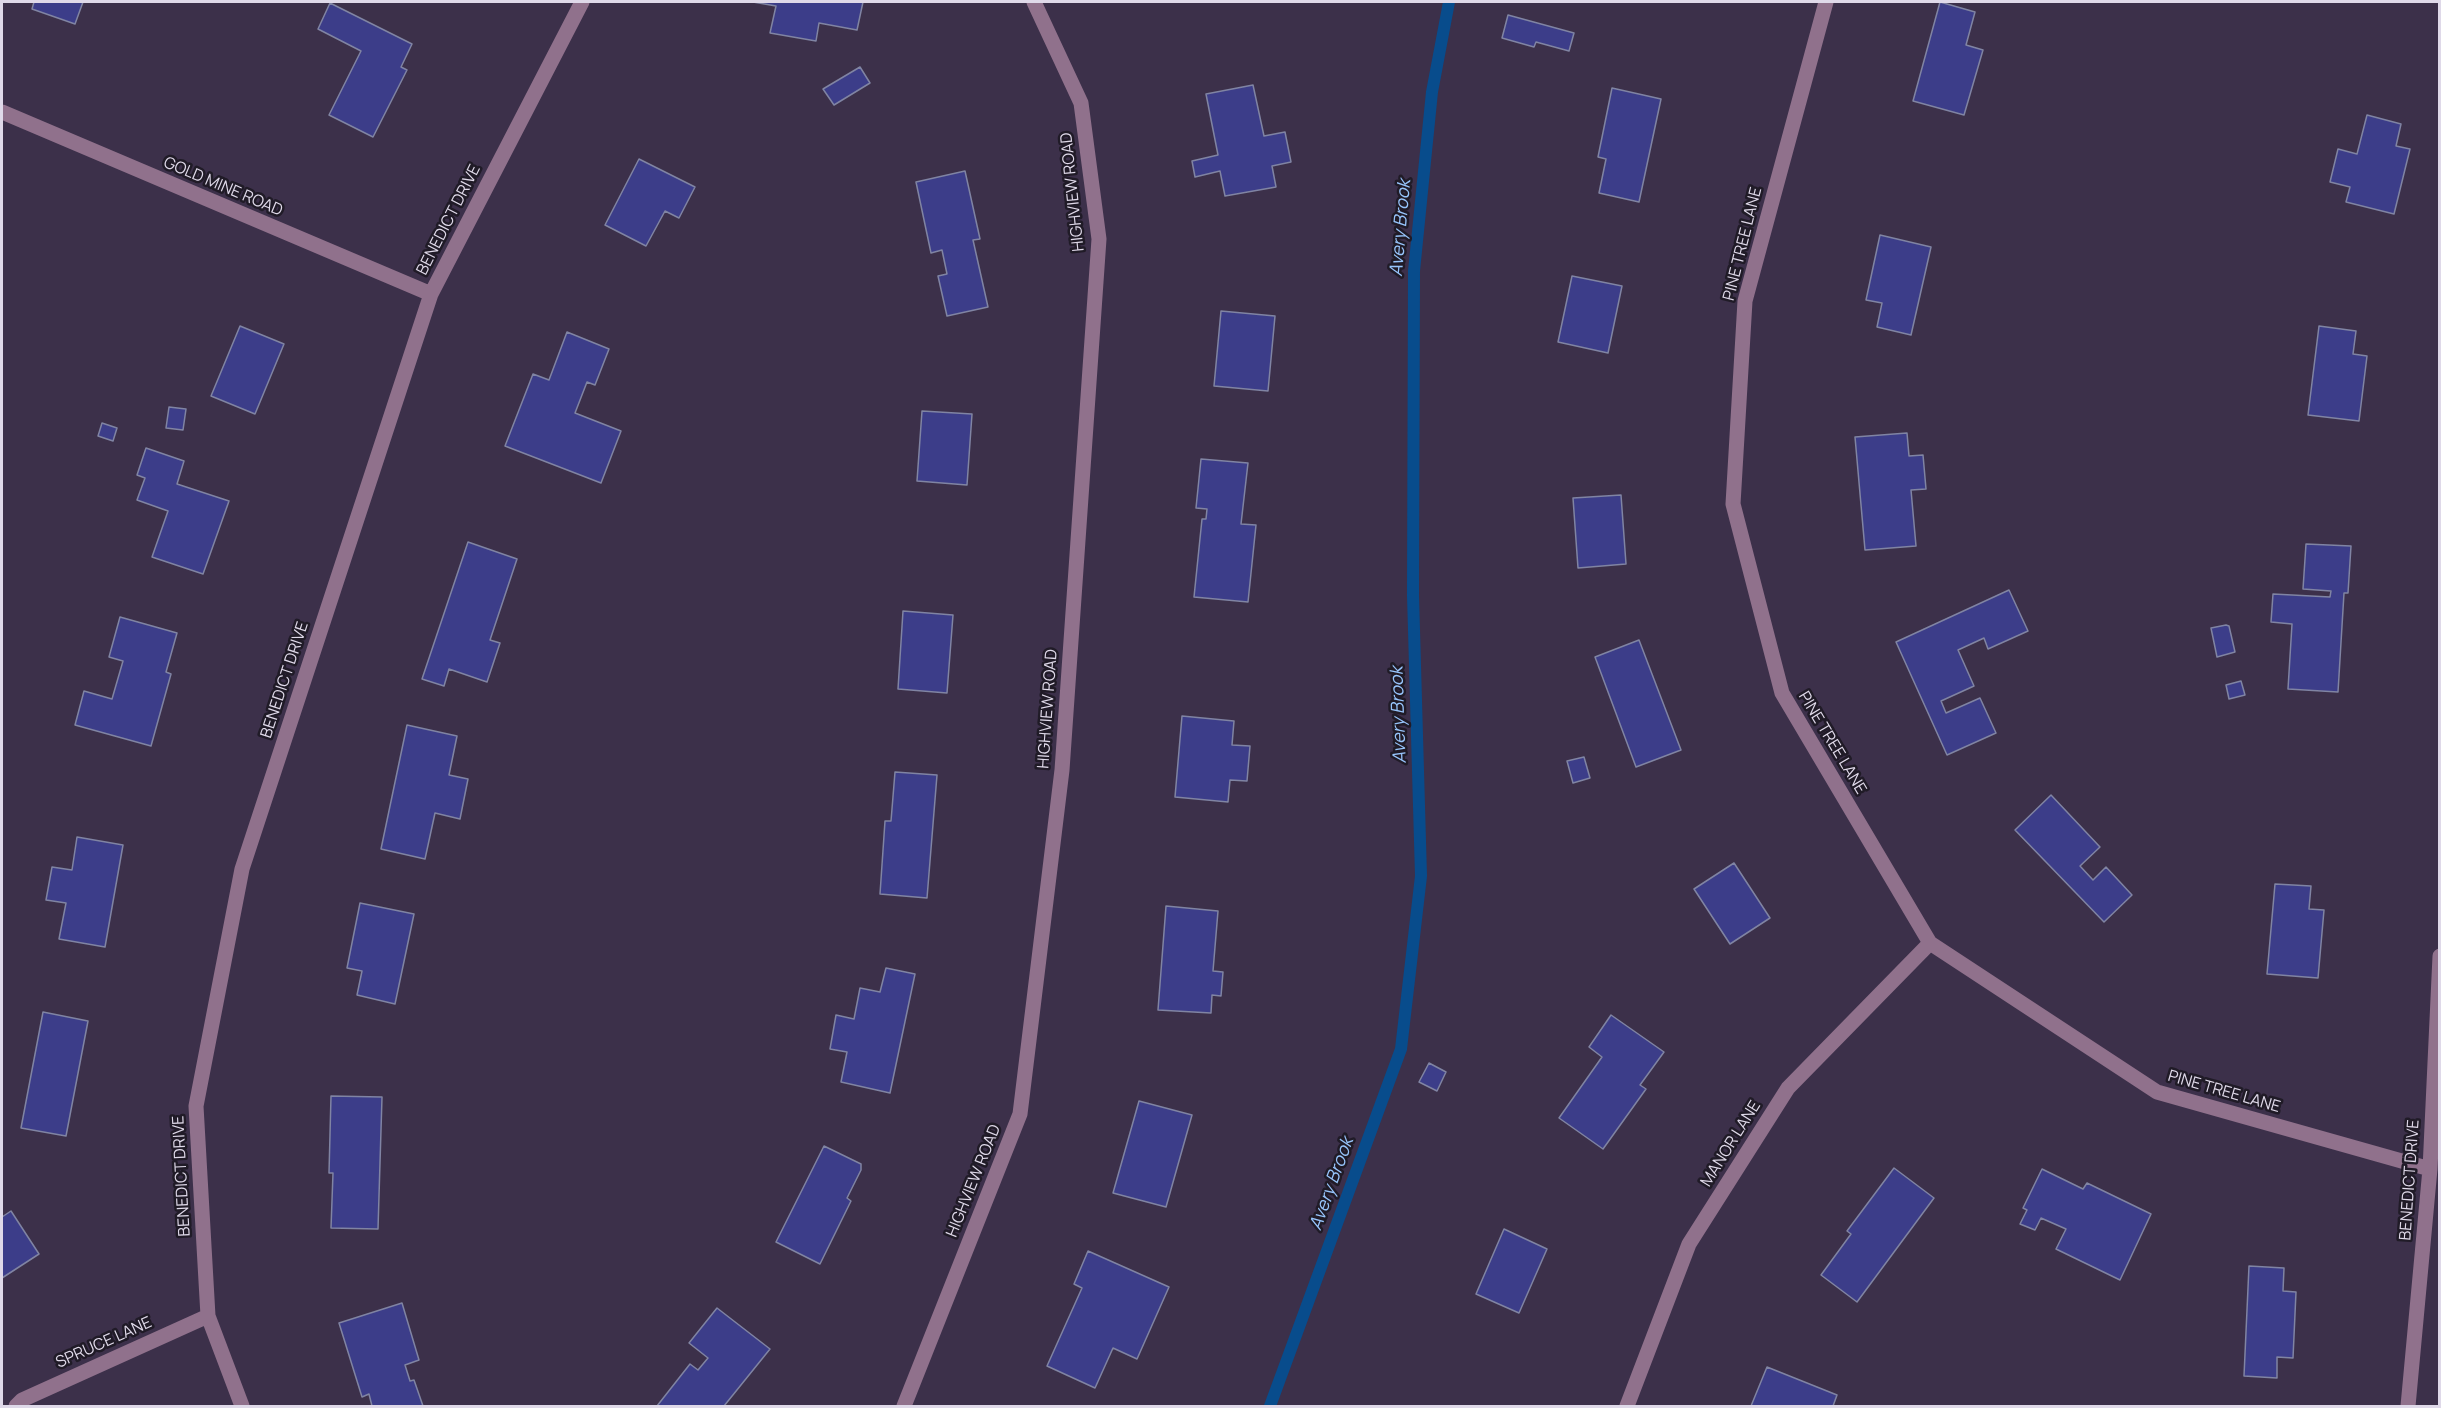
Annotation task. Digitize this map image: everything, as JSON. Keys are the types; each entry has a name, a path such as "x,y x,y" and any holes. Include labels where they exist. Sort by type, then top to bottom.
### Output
{"street":[{"name":"BENEDICT DRIVE","path":"242,1407 208,1316 196,1106 242,869 431,294 582,2"},
{"name":"HIGHVIEW ROAD","path":"904,1407 1020,1114 1062,770 1099,239 1081,103 1034,2"},
{"name":"PINE TREE LANE","path":"1826,2 1745,301 1733,504 1782,693 1930,944 2157,1092 2430,1169"},
{"name":"GOLD MINE ROAD","path":"2,112 431,294"},
{"name":"MANOR LANE","path":"1627,1407 1689,1244 1788,1088 1930,944"},
{"name":"BENEDICT DRIVE","path":"2408,1407 2430,1169 2439,956"},
{"name":"SPRUCE LANE","path":"16,1407 22,1400 208,1316"}],"building":[{"path":"34,2 83,2 75,24 32,9"},
{"path":"753,2 863,2 857,30 819,23 816,41 770,33 776,6"},
{"path":"1940,2 1975,12 1966,45 1983,50 1964,115 1913,101"},
{"path":"330,3 412,44 401,67 407,70 373,137 329,115 361,51 318,29"},
{"path":"1508,15 1574,33 1569,51 1536,42 1534,47 1502,38"},
{"path":"860,67 870,83 834,105 823,89"},
{"path":"1253,85 1264,136 1285,132 1291,162 1272,166 1276,187 1225,196 1220,171 1195,177 1192,161 1218,155 1206,94"},
{"path":"1612,88 1661,99 1639,202 1599,193 1606,159 1598,157"},
{"path":"2367,115 2401,124 2396,146 2410,149 2394,214 2346,202 2350,187 2330,182 2338,149 2357,154"},
{"path":"639,159 695,187 679,218 665,211 646,246 605,225"},
{"path":"965,171 980,239 973,240 988,307 947,316 938,276 947,274 942,250 931,253 916,182"},
{"path":"1880,235 1931,247 1911,335 1877,327 1882,303 1866,300"},
{"path":"1572,276 1622,286 1608,353 1558,342"},
{"path":"1221,311 1275,316 1268,391 1214,386"},
{"path":"240,326 284,344 255,414 211,396"},
{"path":"2319,326 2356,331 2353,354 2367,356 2359,421 2308,415"},
{"path":"567,332 609,349 595,385 587,382 575,413 621,431 601,483 505,446 533,374 549,380"},
{"path":"169,407 186,409 183,430 166,428"},
{"path":"922,411 972,414 967,485 917,481"},
{"path":"102,423 117,428 113,441 98,436"},
{"path":"1907,433 1909,456 1923,455 1926,489 1911,490 1916,546 1865,550 1855,437"},
{"path":"146,448 184,461 177,484 229,501 203,574 152,557 168,511 137,500 145,478 137,475"},
{"path":"1201,459 1248,463 1241,524 1256,525 1248,602 1194,597 1202,519 1206,519 1207,509 1196,508"},
{"path":"1621,495 1626,564 1578,568 1573,498"},
{"path":"468,542 517,559 490,640 500,643 487,682 449,669 444,686 422,679"},
{"path":"2306,544 2351,546 2348,593 2344,593 2338,692 2288,689 2292,624 2271,622 2273,594 2330,597 2331,591 2303,589"},
{"path":"2009,590 2028,631 1988,649 1984,638 1958,650 1974,686 1941,701 1946,713 1980,698 1996,733 1947,755 1896,642"},
{"path":"903,611 953,615 947,693 898,689"},
{"path":"120,617 177,633 166,672 171,674 151,746 75,725 84,691 112,699 123,661 109,657"},
{"path":"2229,626 2235,652 2217,657 2211,628"},
{"path":"1639,640 1681,750 1636,767 1595,657"},
{"path":"2241,681 2245,695 2229,699 2226,685"},
{"path":"1182,716 1234,721 1232,745 1250,746 1247,781 1230,780 1228,802 1175,797"},
{"path":"407,725 457,736 449,775 468,779 460,819 435,813 425,859 381,849"},
{"path":"1584,757 1590,778 1573,783 1567,761"},
{"path":"895,772 937,775 927,898 880,894 885,821 891,821"},
{"path":"2051,795 2100,847 2080,866 2093,880 2106,867 2132,895 2104,922 2015,830"},
{"path":"77,837 123,845 105,947 59,939 66,903 46,900 52,867 72,870"},
{"path":"1734,863 1770,918 1730,944 1694,889"},
{"path":"2275,884 2311,886 2309,909 2324,910 2318,978 2267,974"},
{"path":"360,903 414,914 395,1004 357,995 362,971 347,968"},
{"path":"1166,906 1218,911 1213,971 1223,972 1221,996 1212,995 1211,1013 1158,1010"},
{"path":"886,968 915,974 890,1093 841,1082 847,1052 830,1049 836,1015 854,1019 860,988 880,992"},
{"path":"43,1012 88,1021 66,1136 21,1128"},
{"path":"1611,1015 1664,1052 1640,1085 1646,1089 1603,1149 1559,1118 1602,1057 1589,1047"},
{"path":"1429,1063 1446,1072 1437,1091 1419,1082"},
{"path":"331,1096 382,1097 378,1229 331,1228 333,1173 329,1173"},
{"path":"1139,1101 1192,1115 1166,1207 1113,1193"},
{"path":"824,1146 861,1164 861,1170 847,1198 851,1201 820,1264 776,1242"},
{"path":"1894,1168 1934,1198 1857,1302 1821,1275 1851,1234 1847,1231"},
{"path":"2042,1169 2083,1189 2087,1183 2151,1214 2120,1280 2056,1249 2066,1229 2041,1218 2035,1230 2020,1224 2027,1210 2023,1208"},
{"path":"11,1211 39,1254 2,1278 2,1217"},
{"path":"1504,1229 1547,1249 1519,1313 1476,1294"},
{"path":"1088,1251 1169,1287 1137,1359 1113,1348 1095,1388 1047,1366 1082,1288 1074,1284"},
{"path":"2249,1266 2284,1268 2283,1291 2296,1292 2293,1358 2277,1357 2277,1378 2244,1376"},
{"path":"402,1303 419,1360 405,1365 410,1381 414,1380 423,1406 372,1406 369,1394 362,1397 339,1323"},
{"path":"717,1308 770,1349 724,1406 657,1406 690,1364 698,1370 708,1358 689,1343"},
{"path":"1767,1367 1837,1395 1833,1406 1751,1406"}],"waterway":[{"name":"Avery Brook","path":"1270,1406 1401,1049 1421,876 1413,595 1414,271 1432,92 1449,2"}]}
